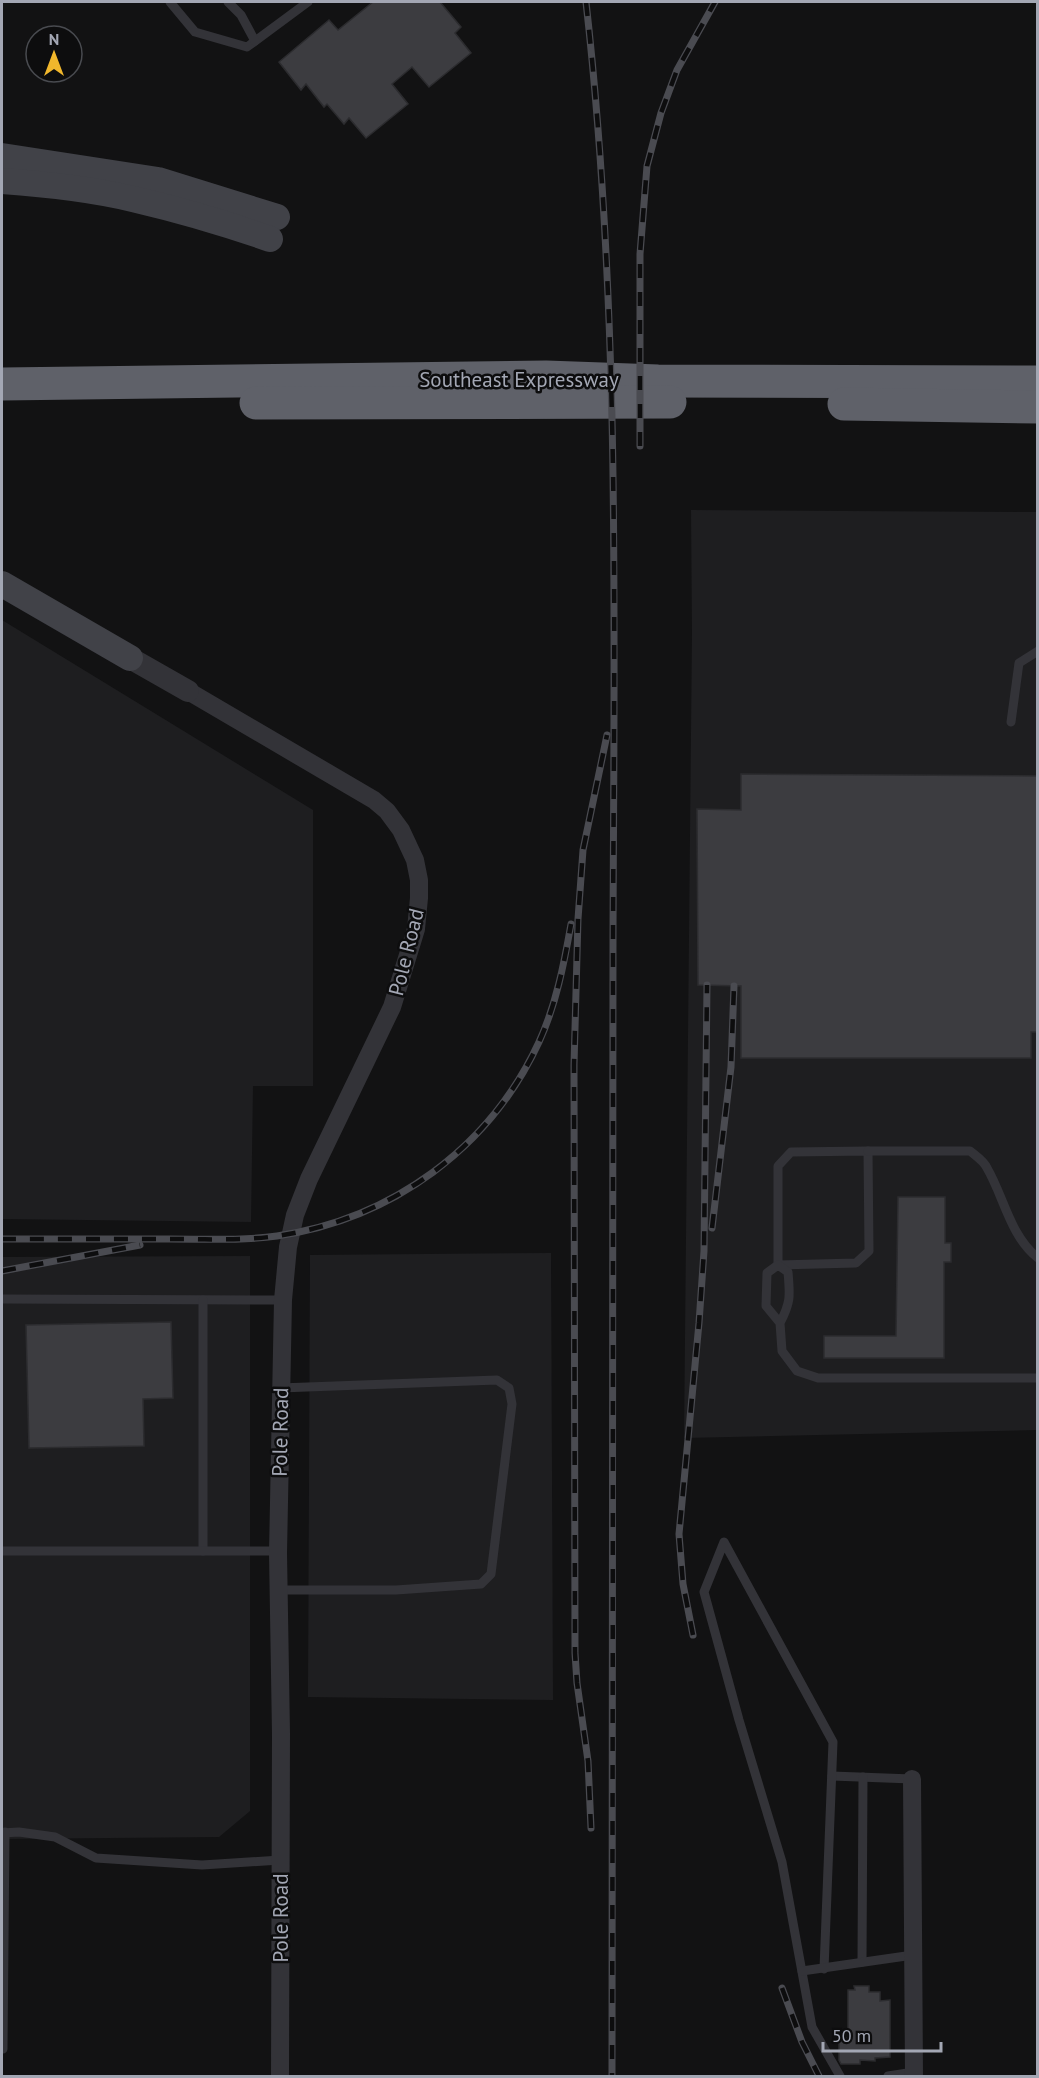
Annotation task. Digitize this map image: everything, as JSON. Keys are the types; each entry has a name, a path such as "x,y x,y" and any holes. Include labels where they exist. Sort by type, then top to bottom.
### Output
{"highway":[{"name":"Southeast Expressway","path":"2,384 546,377 658,381 1038,382"},
{"name":"Southeast Expressway","path":"2,399 84,402 583,404 685,402 1038,407"}],"main road":[{"path":"2,156 158,180 274,228 213,219 131,198 43,184 2,181"},
{"path":"2,584 130,658"}],"street":[{"path":"130,658 188,691"},
{"name":"Pole Road","path":"188,691 360,790 387,811 401,830 415,860 419,880 416,929 392,1007 316,1163 301,1199 288,1247 282,1300 280,1389 280,2076"},
{"path":"912,1779 914,2074"}],"lane":[{"path":"170,2 195,32 247,47 308,2"},
{"path":"228,2 240,15 255,41"},
{"path":"1011,722 1019,663 1038,651"},
{"path":"780,1323 766,1306 767,1273 778,1265 856,1263 869,1251 868,1151"},
{"path":"778,1265 778,1166 791,1152 970,1151 986,1166 1007,1214 1031,1253 1038,1258"},
{"path":"778,1265 788,1272 790,1291 789,1305 780,1323 782,1351 797,1371 818,1378 1038,1378"},
{"path":"2,1299 282,1300"},
{"path":"203,1300 203,1551"},
{"path":"279,1590 396,1590 481,1584 491,1574 512,1404 509,1388 497,1380 280,1389"},
{"path":"824,1969 833,1742 724,1542 704,1592 739,1720 782,1862 812,2027 840,2076"},
{"path":"2,1551 279,1551"},
{"path":"832,1776 912,1779"},
{"path":"862,1962 863,1777"},
{"path":"2,2049 3,1832 19,1832 55,1838 96,1858 202,1864 280,1860"},
{"path":"802,1971 913,1955"},
{"path":"888,2076 914,2074"}],"shaded area":[{"path":"691,510 1037,512 1037,1430 684,1438 692,633"},
{"path":"2,620 313,810 313,1086 253,1086 251,1222 2,1219"},
{"path":"551,1253 553,1700 308,1697 310,1255"},
{"path":"250,1256 250,1811 219,1837 2,1839 2,1257"}],"building":[{"path":"373,2 440,2 461,27 455,33 471,53 429,87 412,67 392,84 408,104 366,138 349,118 344,124 327,104 324,107 306,84 301,90 279,62 329,20 338,30"},
{"path":"741,774 1038,776 1038,1032 1031,1032 1031,1058 741,1058 741,986 698,985 697,809 741,810"},
{"path":"898,1197 945,1197 945,1243 951,1243 951,1262 944,1262 944,1358 824,1358 824,1336 896,1336"},
{"path":"171,1322 173,1398 143,1399 144,1446 29,1448 26,1325"},
{"path":"854,1986 869,1986 869,1992 880,1992 880,2001 890,2000 890,2057 875,2058 875,2061 860,2060 860,2064 841,2064 839,2038 848,2038 848,1990 855,1990"}],"railway":[{"path":"586,2 605,236 613,470 612,2076"},
{"path":"640,446 640,254 647,166 661,113 677,70 715,2"},
{"path":"591,1828 588,1761 575,1653 574,1065 578,919 583,850 607,735"},
{"path":"2,1239 264,1238 319,1227 360,1213 398,1195 433,1172 465,1145 494,1115 518,1080 539,1042 550,1014 571,924"},
{"path":"693,1635 683,1584 679,1534 704,1251 707,985"},
{"path":"712,1228 731,1067 734,986"},
{"path":"2,1271 140,1245"},
{"path":"782,1988 802,2042 819,2076"}]}
